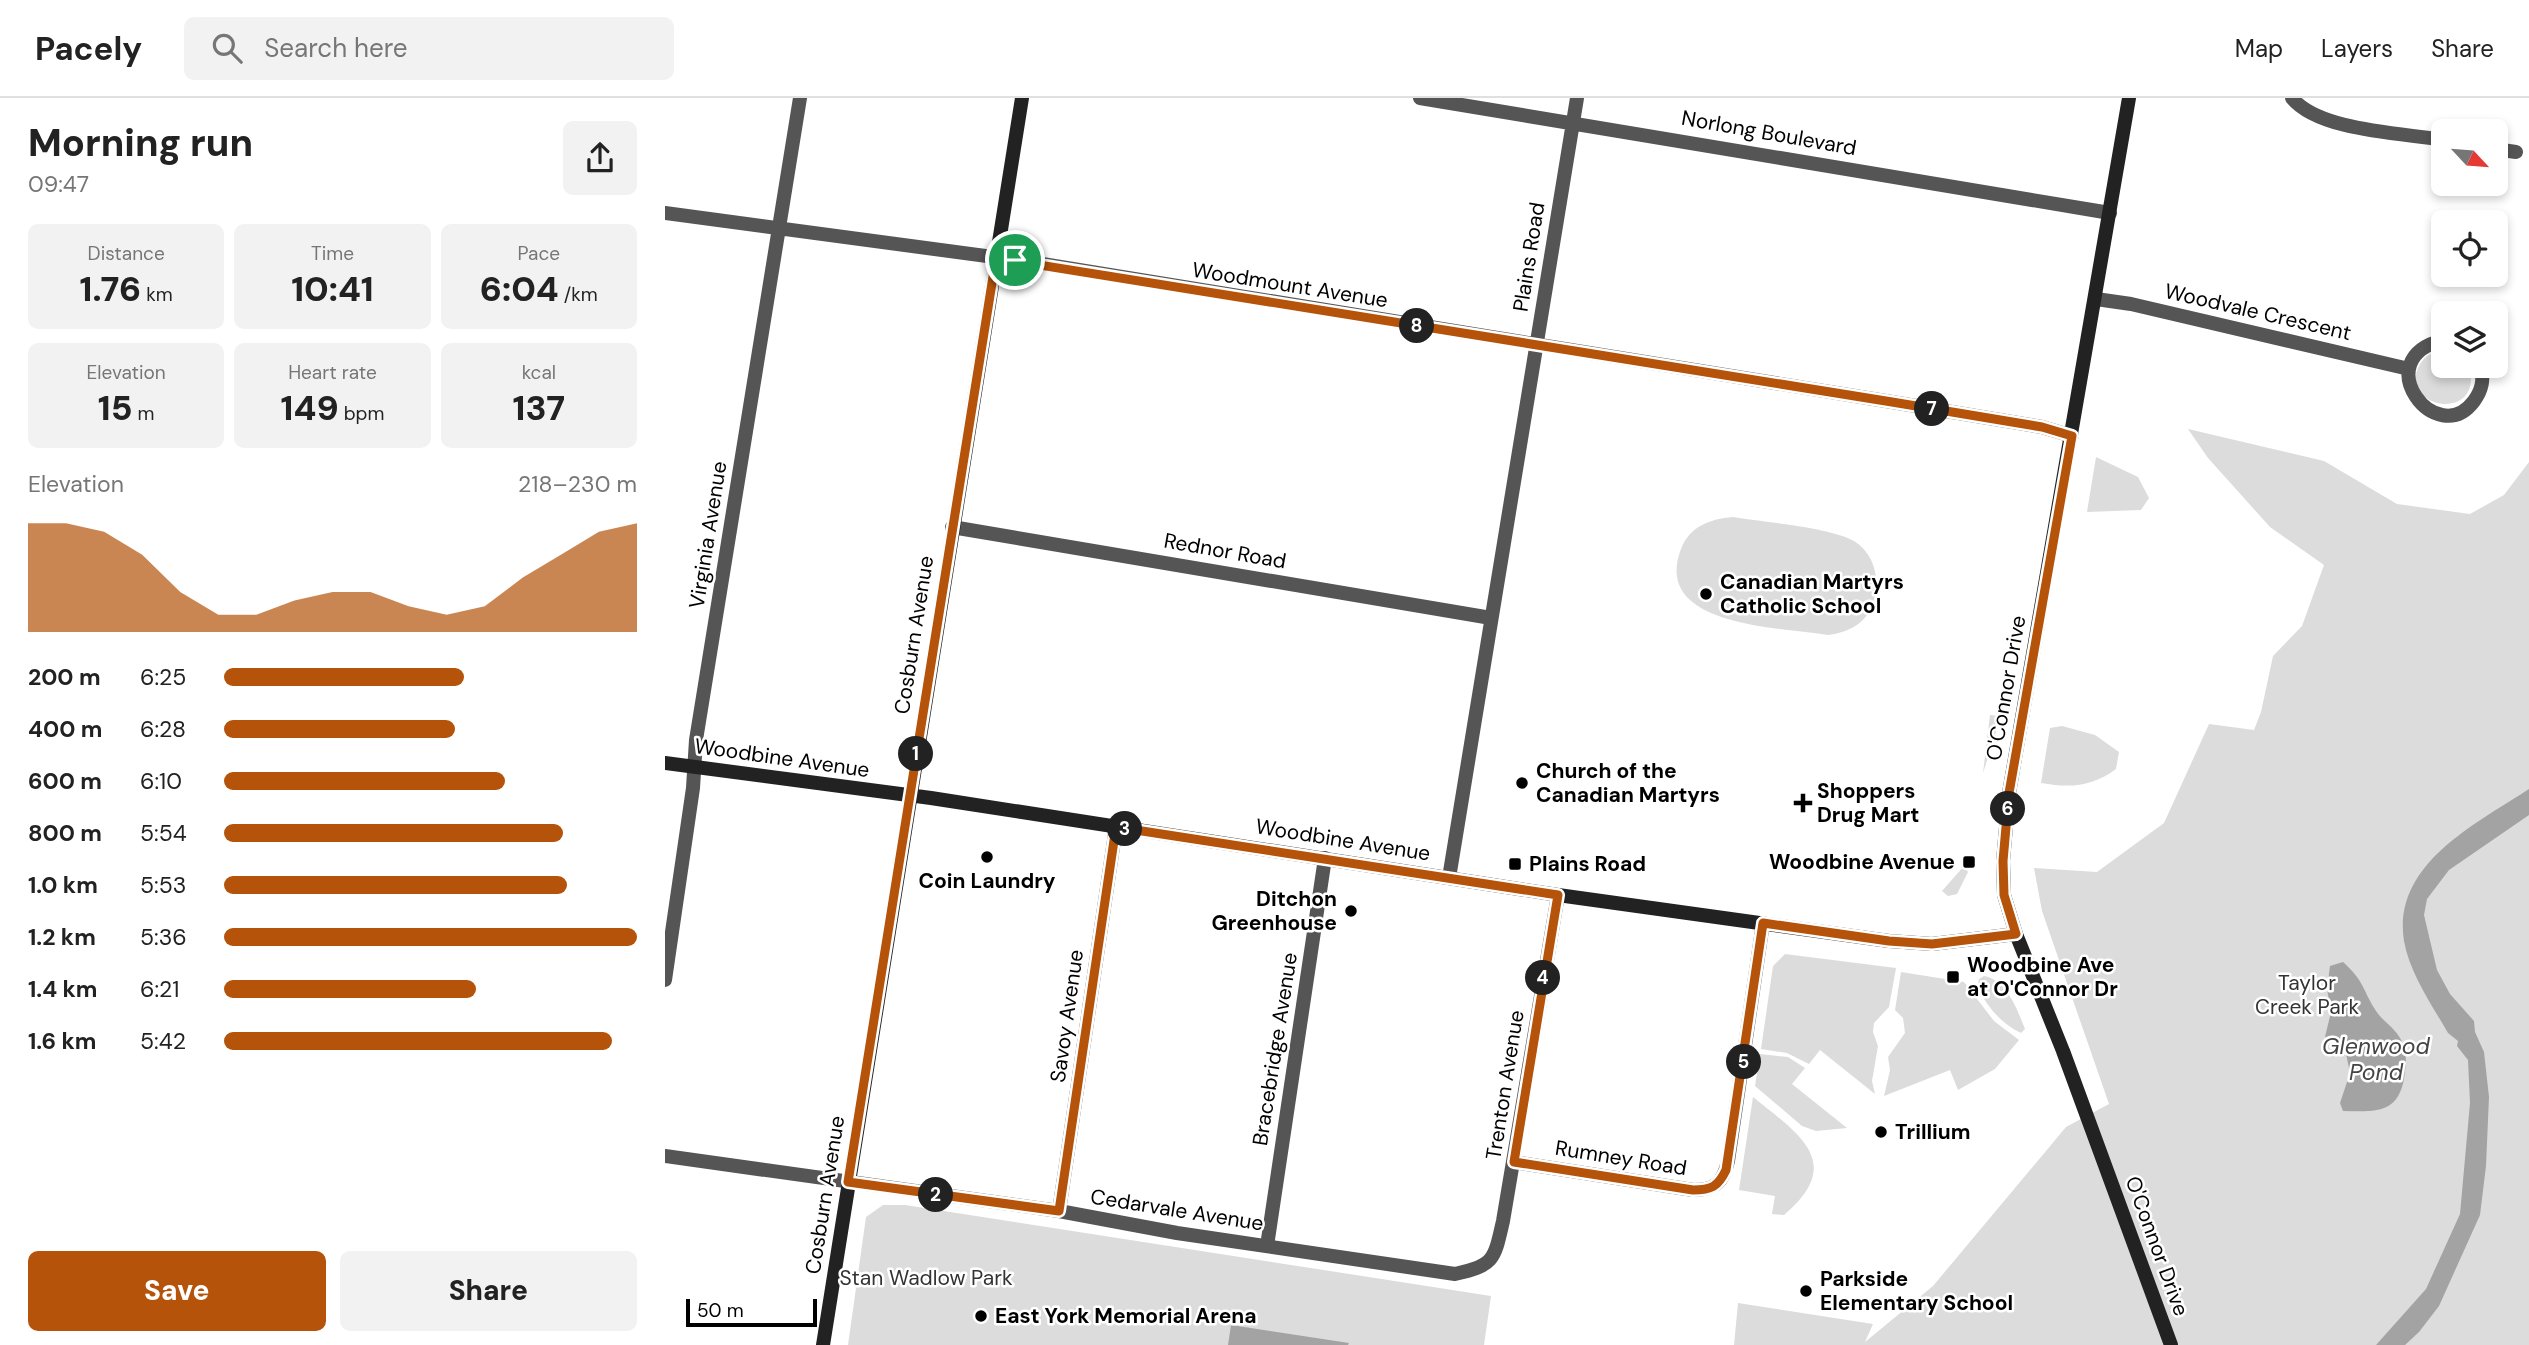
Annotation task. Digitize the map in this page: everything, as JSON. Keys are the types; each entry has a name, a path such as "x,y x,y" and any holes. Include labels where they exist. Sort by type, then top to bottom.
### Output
{"main road":[{"name":"Cosburn Avenue","path":"823,1345 1022,98"},
{"name":"O'Connor Drive","path":"2129,98 2009,793 2003,861 2004,895 2016,934 2063,1051 2171,1345"},
{"name":"Woodbine Avenue","path":"665,763 910,796 1558,895 1889,941 1932,944 2016,934"}],"street":[{"name":"Virginia Avenue","path":"665,980 695,768 800,98"},
{"name":"Norlong Boulevard","path":"1420,98 2110,213"},
{"name":"Plains Road","path":"1449,878 1577,98"},
{"path":"2292,98 2316,116 2431,138"},
{"path":"2508,151 2516,152"},
{"name":"Woodmount Avenue","path":"665,214 996,258 1537,343 2042,427 2072,436"},
{"name":"Woodvale Crescent","path":"2096,299 2131,304 2409,369"},
{"path":"2431,343 2415,355 2409,369 2409,385 2415,399 2426,410 2441,415 2457,414 2470,406 2480,393 2483,378"},
{"name":"Rednor Road","path":"953,527 1490,618"},
{"name":"Savoy Avenue","path":"1059,1211 1116,827"},
{"name":"Bracebridge Avenue","path":"1266,1246 1325,858"},
{"name":"Trenton Avenue","path":"1474,1272 1493,1256 1498,1242 1514,1162 1558,895"},
{"name":"Rumney Road","path":"1514,1162 1693,1190 1709,1190 1720,1184 1728,1161 1763,923"},
{"name":"Cedarvale Avenue","path":"665,1156 1059,1211 1455,1274 1474,1272"}],"green space":[{"path":"2431,354 2431,378 2470,378 2465,397 2454,403 2441,404 2429,400 2419,391 2416,379 2424,359"},
{"name":"Taylor Creek Park","path":"2188,429 2324,461 2397,504 2470,514 2504,495 2529,462 2529,1345 1734,1345 1738,1303 1873,1324 1865,1342 1933,1286 2066,1127 2109,1104 2042,911 2034,868 2097,872 2164,823 2209,724 2254,730 2261,712 2273,656 2302,626 2324,565 2270,527 2208,458"},
{"path":"2096,457 2138,477 2149,498 2141,510 2087,512"},
{"path":"1733,517 1829,532 1861,546 1871,561 1876,577 1873,603 1866,616 1850,629 1828,635 1753,625 1702,608 1685,594 1677,575 1681,549 1695,529 1716,520"},
{"path":"1990,715 2001,716 1983,773"},
{"path":"2062,726 2095,735 2119,752 2116,769 2080,785 2041,783 2050,728"},
{"path":"1964,866 1968,872 1957,894 1948,896 1942,891"},
{"path":"1785,954 1896,968 1889,1007 1874,1023 1873,1032 1878,1046 1872,1081 1875,1094 1820,1050 1809,1064 1787,1053 1761,1049 1773,966"},
{"path":"1901,972 1964,982 1994,1021 2019,1040 1995,1069 1958,1090 1950,1070 1884,1096 1890,1070 1888,1057 1905,1033 1903,1018 1895,1010"},
{"path":"1984,976 1999,983 2010,996 2025,1029 2021,1033 1995,1014 1986,1001 1977,987 1979,979"},
{"path":"1760,1054 1788,1057 1805,1068 1792,1084 1847,1128 1816,1131 1802,1126 1755,1086"},
{"path":"1753,1097 1799,1136 1809,1150 1813,1164 1812,1179 1803,1196 1784,1215 1772,1214 1775,1196 1739,1190"},
{"name":"Stan Wadlow Park","path":"883,1205 905,1205 1491,1296 1484,1345 848,1345 866,1217"}],"water":[{"path":"2529,789 2529,815 2449,870 2427,899 2424,915 2437,970 2450,994 2474,1021 2475,1032 2484,1052 2489,1097 2486,1166 2480,1215 2439,1306 2405,1345 2376,1345 2426,1289 2460,1214 2470,1103 2468,1060 2457,1046 2458,1041 2448,1033 2416,977 2404,941 2404,914 2411,890 2424,868 2442,849"},
{"name":"Glenwood Pond","path":"2343,962 2359,980 2376,1011 2401,1039 2404,1048 2406,1066 2399,1095 2386,1107 2377,1110 2343,1111 2340,1103 2350,1073 2344,1044 2325,1037 2331,1012 2327,989 2330,966"},
{"path":"1231,1325 1349,1343 1228,1345"}],"place":[{"name":"Canadian Martyrs Catholic School","path":"1706,594"},
{"name":"Church of the Canadian Martyrs","path":"1522,783"},
{"name":"Shoppers Drug Mart","path":"1803,803"},
{"name":"Coin Laundry","path":"987,857"},
{"name":"Woodbine Avenue","path":"1969,862"},
{"name":"Plains Road","path":"1515,864"},
{"name":"Ditchon Greenhouse","path":"1351,911"},
{"name":"Woodbine Ave at O'Connor Dr","path":"1953,977"},
{"name":"Trillium","path":"1881,1132"},
{"name":"Parkside Elementary School","path":"1806,1291"},
{"name":"East York Memorial Arena","path":"981,1316"}],"route":[{"path":"996,258 1015,260 1378,321 1537,343 1892,402 2042,427 2072,436 2009,793 2003,861 2004,895 2016,934 1975,941 1932,944 1889,941 1763,923 1759,965 1726,1170 1720,1184 1709,1190 1693,1190 1514,1162 1558,895 1116,827 1059,1211 848,1182 996,258"}]}
